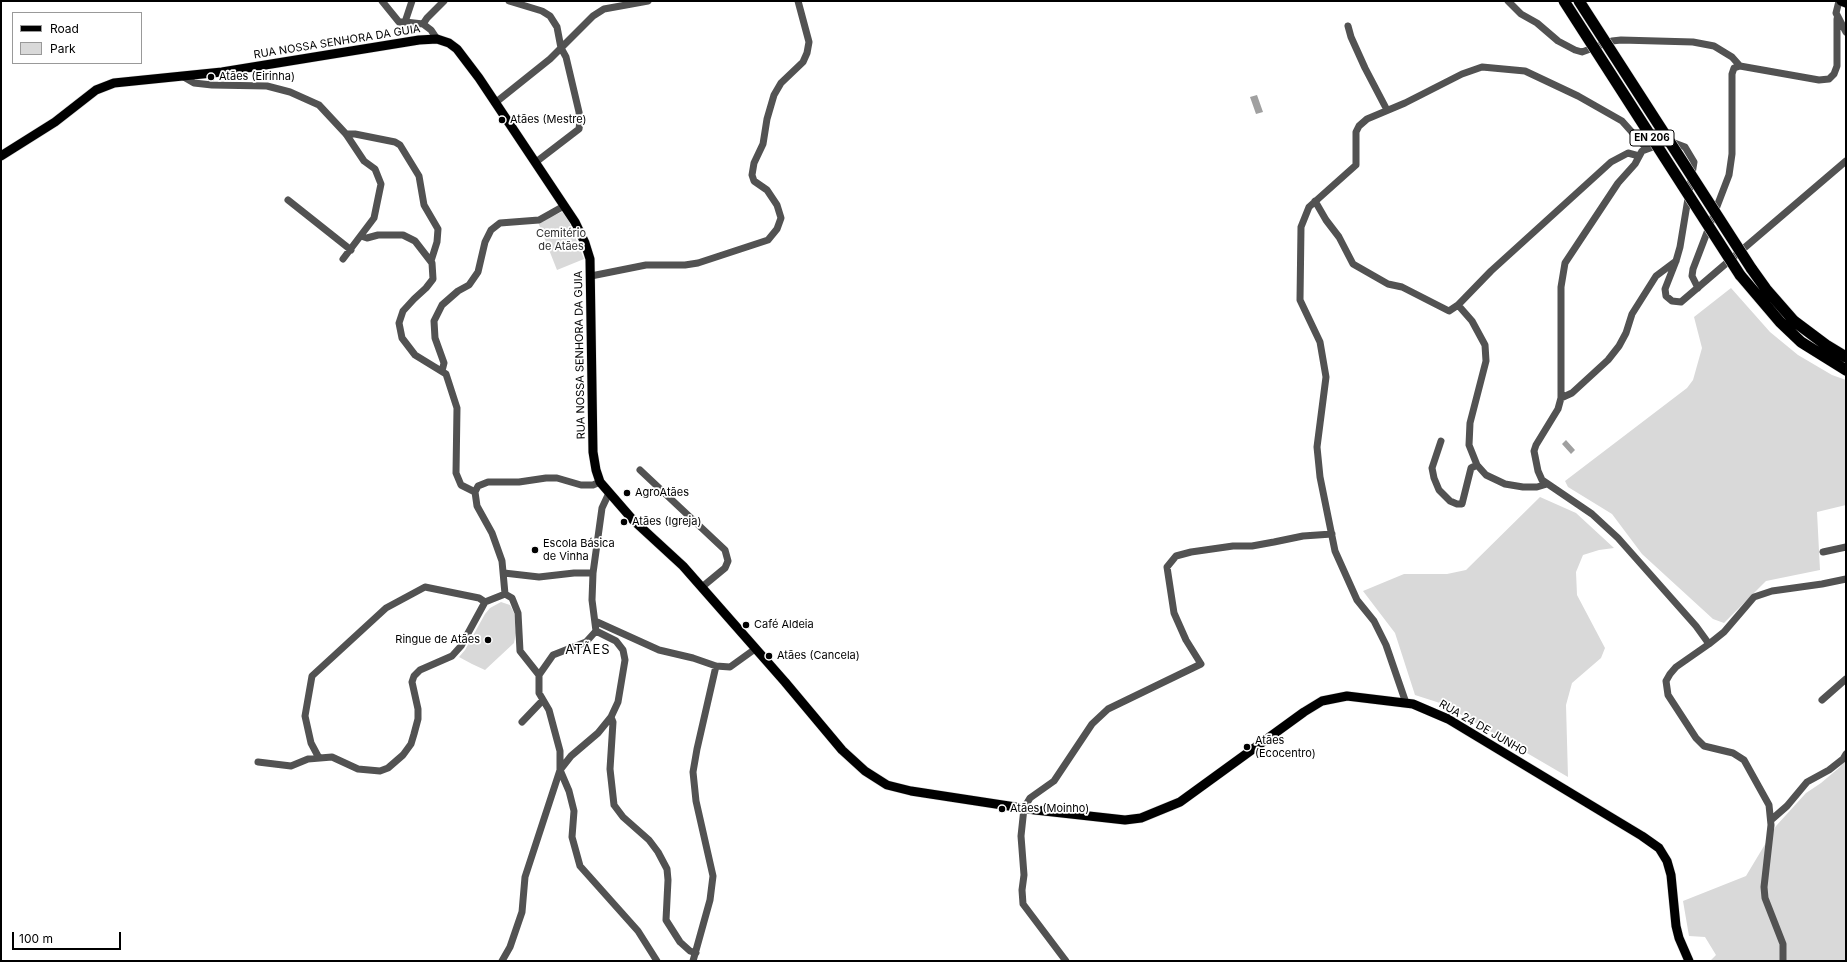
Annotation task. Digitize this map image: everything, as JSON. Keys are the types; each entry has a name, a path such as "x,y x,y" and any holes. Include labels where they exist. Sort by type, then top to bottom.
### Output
{"highway":[{"name":"EN 206","path":"1564,1 1740,275 1780,322 1801,342 1846,370"},
{"name":"EN 206","path":"1579,1 1766,289 1794,321 1826,345 1846,357"}],"main road":[{"path":"1840,1 1846,3"},
{"name":"RUA NOSSA SENHORA DA GUIA","path":"2,153 56,122 103,86 138,79 222,72 419,40 437,39 449,43 457,49 536,162 575,222 585,243 590,259 593,452 600,482 633,520 683,566 785,682 842,750 864,771 887,785 911,791 1024,808"},
{"name":"RUA 24 DE JUNHO","path":"1024,808 1108,819 1125,820 1141,818 1180,802 1304,712 1322,701 1347,696 1406,703 1428,710 1448,719 1636,832 1659,848 1667,861 1672,875 1676,926 1679,938 1689,961"}],"street":[{"path":"382,1 399,22 424,24 431,30 437,39"},
{"path":"405,22 412,1"},
{"path":"424,24 427,18 444,1"},
{"path":"509,1 542,11 550,16 557,27 561,48 566,57 579,112 580,121 578,129 536,162"},
{"path":"495,103 550,59 593,16 604,9 648,1"},
{"path":"590,276 646,265 685,265 698,262 768,240 777,230 781,218 777,205 767,190 754,181 752,175 754,163 763,144 774,95 781,83 803,62 808,53 809,42 798,1"},
{"path":"1508,1 1521,14 1537,23 1558,41 1582,52 1621,40 1693,42 1714,46 1732,57 1740,66"},
{"path":"1698,288 1692,276 1693,269 1729,175 1732,154 1732,74 1734,68 1740,66 1819,80 1829,79 1834,74 1837,66 1836,13 1840,1"},
{"path":"1837,19 1846,32"},
{"path":"1348,26 1351,37 1365,68 1387,110"},
{"path":"1406,703 1386,644 1374,621 1357,600 1335,551 1320,477 1317,447 1326,377 1320,342 1300,300 1301,227 1309,207 1356,165 1358,158 1355,138 1359,126 1367,119 1462,74 1482,67 1524,71 1578,96 1622,121 1646,149"},
{"path":"182,76 194,83 212,85 267,86 290,92 318,105 346,134 364,161 375,169 380,184 374,218 362,236 343,259"},
{"path":"346,134 355,134 395,142 400,145 420,176 424,205 438,229 437,242 431,261 433,280 403,311 399,323 402,338 414,355 446,374 457,408 456,474 461,485 475,492"},
{"path":"1709,644 1696,626 1618,538 1592,514 1542,480 1538,471 1534,451 1536,445 1558,410 1561,398 1561,287 1565,264 1618,183 1635,164 1642,151 1646,149 1669,141 1685,147 1694,162 1676,261 1665,288 1666,296 1672,301 1681,302 1846,161"},
{"path":"1315,201 1339,238 1353,264 1388,284 1402,287 1449,311 1458,305 1491,272 1611,162 1628,153 1639,156"},
{"path":"288,200 351,250"},
{"path":"442,371 444,363 435,338 434,321 442,305 458,291 469,285 478,272 485,242 491,230 500,223 539,220 564,206"},
{"path":"362,236 367,238 378,235 403,235 416,241 431,261"},
{"path":"1561,398 1572,393 1608,360 1619,346 1626,333 1632,314 1656,276 1676,261"},
{"path":"1458,305 1472,321 1485,345 1486,362 1470,423 1469,445 1477,464 1486,475 1505,484 1522,487 1537,487 1547,484"},
{"path":"1441,441 1432,468 1439,490 1450,501 1457,504 1462,504 1471,468 1477,464"},
{"path":"640,470 725,550 728,561 725,568 702,587"},
{"path":"505,594 502,561 492,533 477,506 475,492 478,486 488,482 519,482 557,478 581,485 593,485 600,482"},
{"path":"502,961 510,947 522,912 525,877 560,770 560,751 549,710 539,693 539,674 553,655 586,642 596,631 592,600 593,573 602,508 609,493"},
{"path":"1066,961 1034,921 1023,904 1024,875 1021,836 1024,808 1030,798 1054,781 1092,724 1108,709 1201,664 1186,640 1174,613 1167,568 1176,556 1191,552 1233,546 1266,544 1303,536 1332,534"},
{"path":"1823,552 1846,547"},
{"path":"504,572 539,577 574,573 593,573"},
{"path":"1783,961 1783,944 1765,898 1764,887 1771,820 1769,805 1744,760 1733,753 1704,746 1696,738 1668,695 1666,681 1676,667 1709,644 1736,620 1754,597 1760,594 1846,579"},
{"path":"319,758 310,743 305,716 312,676 386,608 425,587 479,598 485,602"},
{"path":"258,762 291,766 308,759 332,757 358,769 380,771 388,768 403,755 411,744 418,719 418,709 412,682 414,676 420,670 452,656 461,646 485,602 505,594"},
{"path":"505,594 512,598 518,613 520,651 539,674"},
{"path":"595,621 659,650 693,658 716,666 730,667 755,649"},
{"path":"560,770 571,756 598,733 611,717 618,702 625,660 623,650 616,641 596,631"},
{"path":"694,961 710,900 713,876 696,801 693,772 716,666"},
{"path":"1822,700 1846,679"},
{"path":"522,722 543,700"},
{"path":"611,717 613,722 610,769 614,805 623,817 649,840 658,852 667,869 668,880 666,920 680,942 690,951 696,953"},
{"path":"1771,820 1788,806 1807,782 1834,766 1843,759 1846,754"},
{"path":"560,770 569,791 574,811 572,837 580,866 638,931 657,961"}],"green space":[{"name":"Cemitério de Atães","path":"562,212 566,214 584,259 557,270 538,222"},
{"path":"1731,288 1770,332 1798,355 1832,375 1846,380 1846,505 1817,512 1820,570 1766,581 1724,623 1713,619 1642,554 1612,514 1568,487 1565,481 1687,388 1693,380 1702,348 1694,317"},
{"path":"1540,497 1576,513 1614,548 1599,550 1583,555 1576,572 1577,595 1605,648 1601,658 1572,683 1566,705 1568,777 1443,704 1415,695 1395,633 1363,591 1404,574 1447,574 1466,570"},
{"path":"501,602 510,605 514,613 516,633 514,643 485,670 459,657 465,650 485,614 490,608"},
{"path":"1846,759 1846,961 1710,961 1716,955 1705,937 1689,936 1683,901 1746,876 1776,826 1806,793 1840,767"}],"shaded area":[{"path":"1257,95 1263,112 1256,114 1250,97"},
{"path":"1566,440 1575,450 1571,454 1562,444"}],"place":[{"name":"Atães (Eirinha)","path":"211,77"},
{"name":"Atães (Mestre)","path":"502,120"},
{"name":"AgroAtães","path":"627,493"},
{"name":"Atães (Igreja)","path":"624,522"},
{"name":"Escola Básica de Vinha","path":"535,550"},
{"name":"Café Aldeia","path":"746,625"},
{"name":"Ringue de Atães","path":"488,640"},
{"name":"Atães (Cancela)","path":"769,656"},
{"name":"Atães (Ecocentro)","path":"1247,747"},
{"name":"Atães (Moinho)","path":"1002,809"}],"district":[{"name":"ATÃES","path":"588,650"}]}
